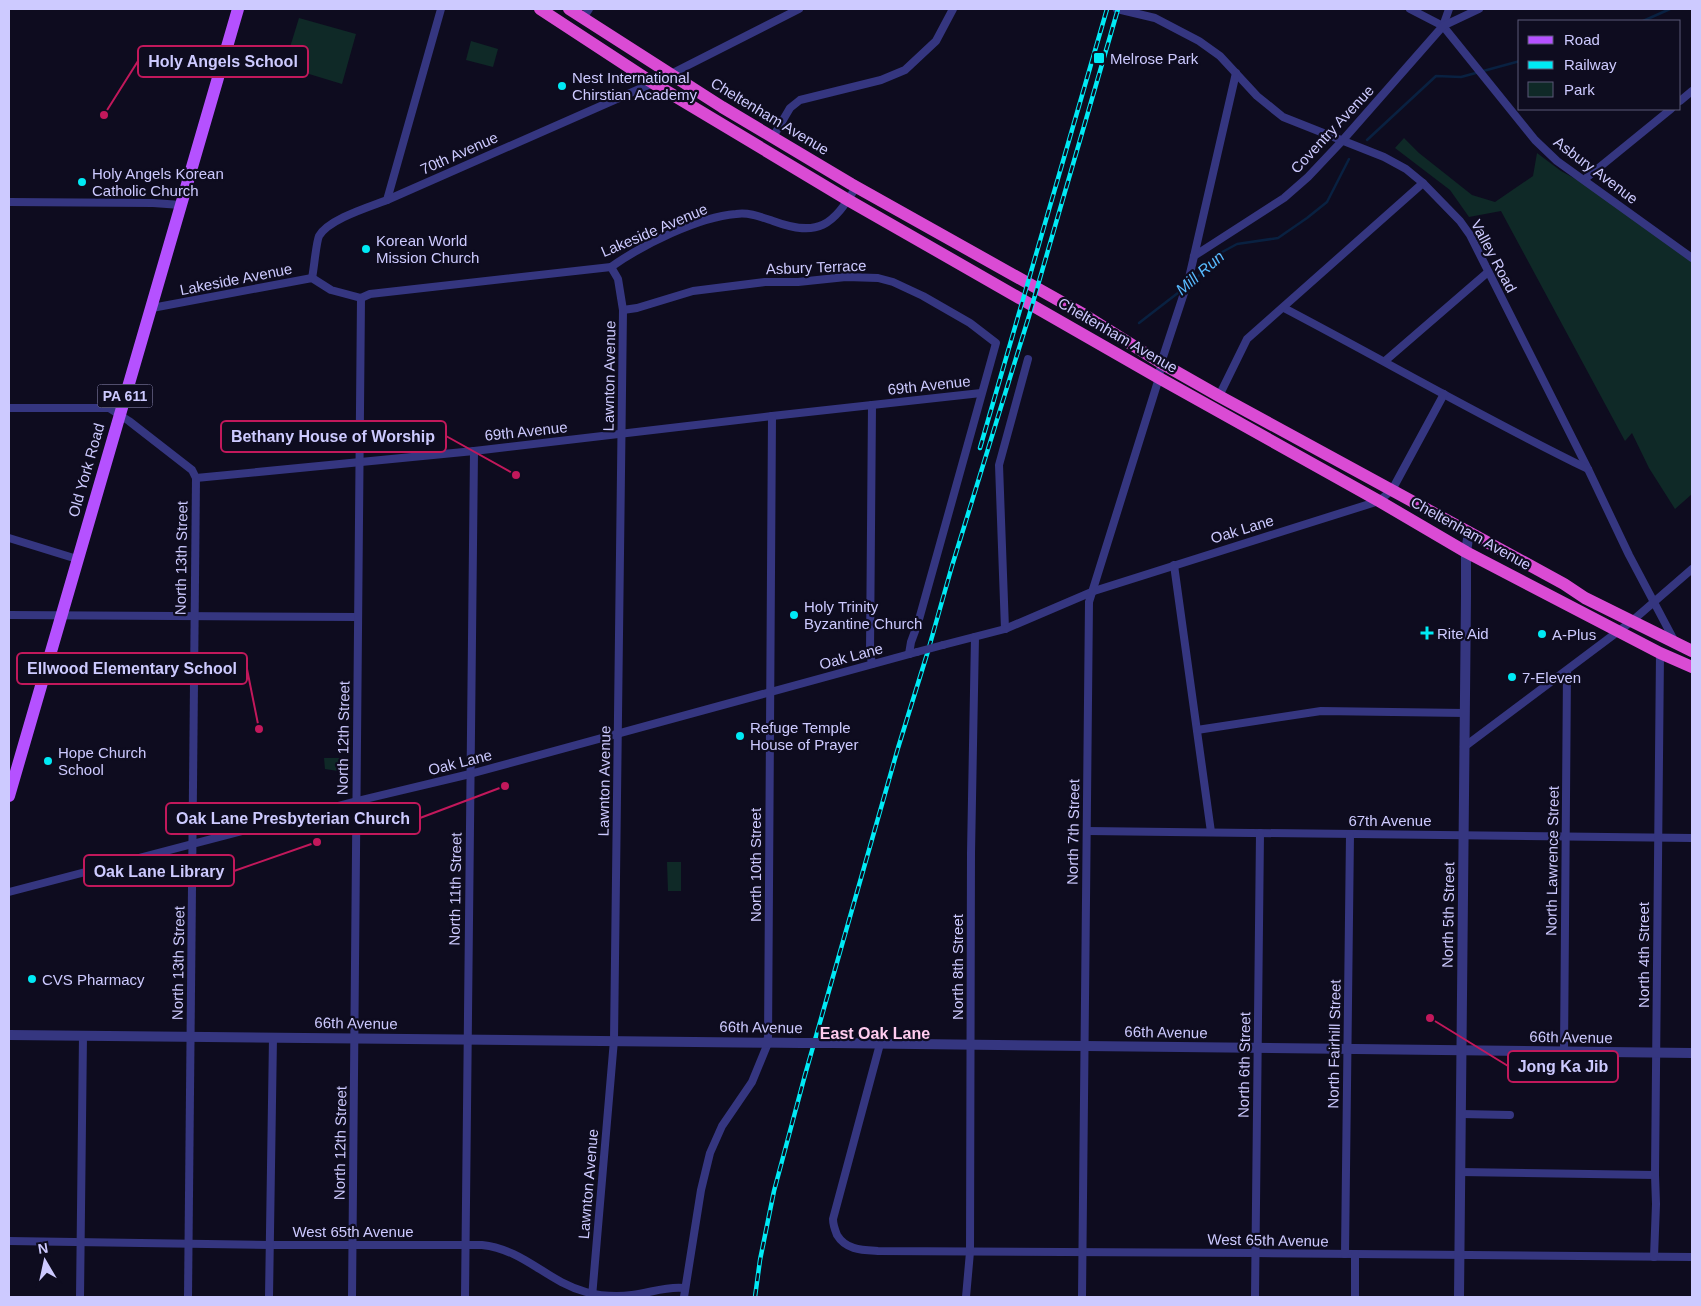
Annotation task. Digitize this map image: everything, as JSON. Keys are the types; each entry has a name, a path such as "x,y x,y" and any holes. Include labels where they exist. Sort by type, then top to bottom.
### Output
{"highway":[{"path":"535,9 553,18"},
{"name":"Cheltenham Avenue","path":"540,9 653,83 848,200 1159,378 1466,552 1692,668"},
{"name":"Cheltenham Avenue","path":"569,9 586,14 670,74 856,187 1082,314 1161,363 1564,584 1584,598 1692,651"}],"main road":[{"name":"Old York Road","path":"9,796 60,615 152,308 238,9"}],"street":[{"path":"387,200 441,9"},
{"name":"70th Avenue","path":"312,278 319,237 344,217 387,200 653,83 800,9"},
{"path":"773,137 790,108 800,100 881,80 906,70 936,41 953,9"},
{"name":"Valley Road","path":"1117,9 1155,18 1199,41 1220,56 1257,96 1283,117 1384,157 1406,169 1423,183 1460,221 1470,235 1588,469 1629,555 1676,644"},
{"path":"1154,9 1155,18"},
{"name":"Asbury Avenue","path":"1410,9 1443,26 1535,140 1557,160 1692,258"},
{"path":"1443,26 1450,9"},
{"name":"Coventry Avenue","path":"1194,256 1284,198 1308,178 1443,26 1479,9"},
{"name":"North 7th Street","path":"1082,1297 1089,602 1159,378 1161,363 1189,278 1236,73"},
{"path":"1681,100 1692,91"},
{"path":"1585,179 1670,110"},
{"path":"1219,396 1248,339 1423,183"},
{"name":"Lakeside Avenue","path":"152,308 312,278 331,290 361,298 370,294 429,286 610,266 663,237 712,218 737,214 754,215 792,228 812,228 825,224 835,217 856,187"},
{"path":"9,202 153,203 181,205"},
{"name":"Lawnton Avenue","path":"592,1295 614,1040 623,310 618,279 610,266"},
{"path":"1385,361 1488,272"},
{"name":"Asbury Terrace","path":"623,310 637,308 693,291 765,282 798,282 846,277 878,278 893,282 923,296 970,323 996,343 981,393"},
{"name":"North 12th Street","path":"352,1297 361,298"},
{"path":"1284,308 1385,361 1533,443 1588,469"},
{"path":"1005,629 999,465 1028,359"},
{"path":"913,653 911,642 918,623 981,393"},
{"name":"69th Avenue","path":"196,478 474,451 981,393"},
{"path":"1379,501 1392,490 1444,394"},
{"path":"872,405 870,652 872,664"},
{"path":"9,408 109,408 192,470 196,478"},
{"name":"North 10th Street","path":"684,1297 701,1190 710,1152 722,1126 752,1082 768,1043 772,416"},
{"name":"North 11th Street","path":"465,1297 474,451"},
{"name":"North 13th Street","path":"188,1297 193,844 193,617 196,478"},
{"name":"Oak Lane","path":"9,892 357,801 470,774 1005,629 1094,591 1174,564 1379,501"},
{"name":"North 5th Street","path":"1459,1297 1466,552 1469,532"},
{"path":"9,538 77,559"},
{"path":"1174,564 1211,832"},
{"path":"1464,747 1632,621 1692,569"},
{"path":"9,615 358,617"},
{"name":"North 8th Street","path":"966,1297 970,1252 971,853 975,637"},
{"name":"North 4th Street","path":"1654,1257 1660,653"},
{"name":"North Lawrence Street","path":"1564,1052 1567,671"},
{"path":"1197,730 1322,711 1465,713"},
{"name":"67th Avenue","path":"1088,831 1692,838"},
{"name":"North 6th Street","path":"1255,1297 1260,833"},
{"name":"North Fairhill Street","path":"1345,1254 1350,834"},
{"name":"66th Avenue","path":"9,1035 273,1036 355,1039 614,1040 1692,1053"},
{"path":"80,1297 83,1035"},
{"path":"270,1297 273,1036"},
{"name":"West 65th Avenue","path":"880,1044 833,1219 836,1234 844,1245 855,1249 970,1252 1692,1257"},
{"path":"1461,1114 1510,1115"},
{"path":"1460,1172 1655,1174"},
{"name":"West 65th Avenue","path":"9,1241 270,1245 482,1245 514,1253 552,1278 592,1295 622,1296 670,1287 684,1288"},
{"path":"1355,1254 1355,1297"}],"green space":[{"path":"299,18 356,34 342,84 250,56 252,47 287,57"},
{"path":"471,41 498,49 493,67 466,60"},
{"path":"1404,138 1419,153 1472,195 1495,202 1533,176 1537,153 1561,171 1583,183 1692,262 1692,494 1675,509 1649,468 1632,433 1625,441 1501,211 1469,217 1450,190 1395,148"},
{"path":"324,758 340,758 344,761 344,778 338,778 338,771 325,769"},
{"path":"667,862 681,862 681,891 668,891"}],"waterway":[{"name":"Mill Run","path":"1645,20 1670,9"},
{"name":"Mill Run","path":"1367,140 1436,76 1461,77 1518,62"},
{"name":"Mill Run","path":"1189,284 1197,278 1213,257 1237,244 1278,238 1307,218 1327,202 1349,159"},
{"name":"Mill Run","path":"1139,323 1183,289"}],"railway":[{"path":"980,448 1107,9"},
{"path":"755,1297 760,1260 774,1191 805,1075 898,748 1029,316 1118,9"}],"place":[{"name":"Melrose Park","path":"1099,58"},
{"name":"Nest International Chirstian Academy","path":"562,86"},
{"name":"Holy Angels School","path":"104,115"},
{"name":"Holy Angels Korean Catholic Church","path":"82,182"},
{"name":"Korean World Mission Church","path":"366,249"},
{"name":"Bethany House of Worship","path":"516,475"},
{"name":"Holy Trinity Byzantine Church","path":"794,615"},
{"name":"Rite Aid","path":"1427,633"},
{"name":"A-Plus","path":"1542,634"},
{"name":"7-Eleven","path":"1512,677"},
{"name":"Ellwood Elementary School","path":"259,729"},
{"name":"Refuge Temple House of Prayer","path":"740,736"},
{"name":"Hope Church School","path":"48,761"},
{"name":"Oak Lane Presbyterian Church","path":"505,786"},
{"name":"Oak Lane Library","path":"317,842"},
{"name":"CVS Pharmacy","path":"32,979"},
{"name":"Jong Ka Jib","path":"1430,1018"}],"district":[{"name":"East Oak Lane","path":"875,1033"}]}
